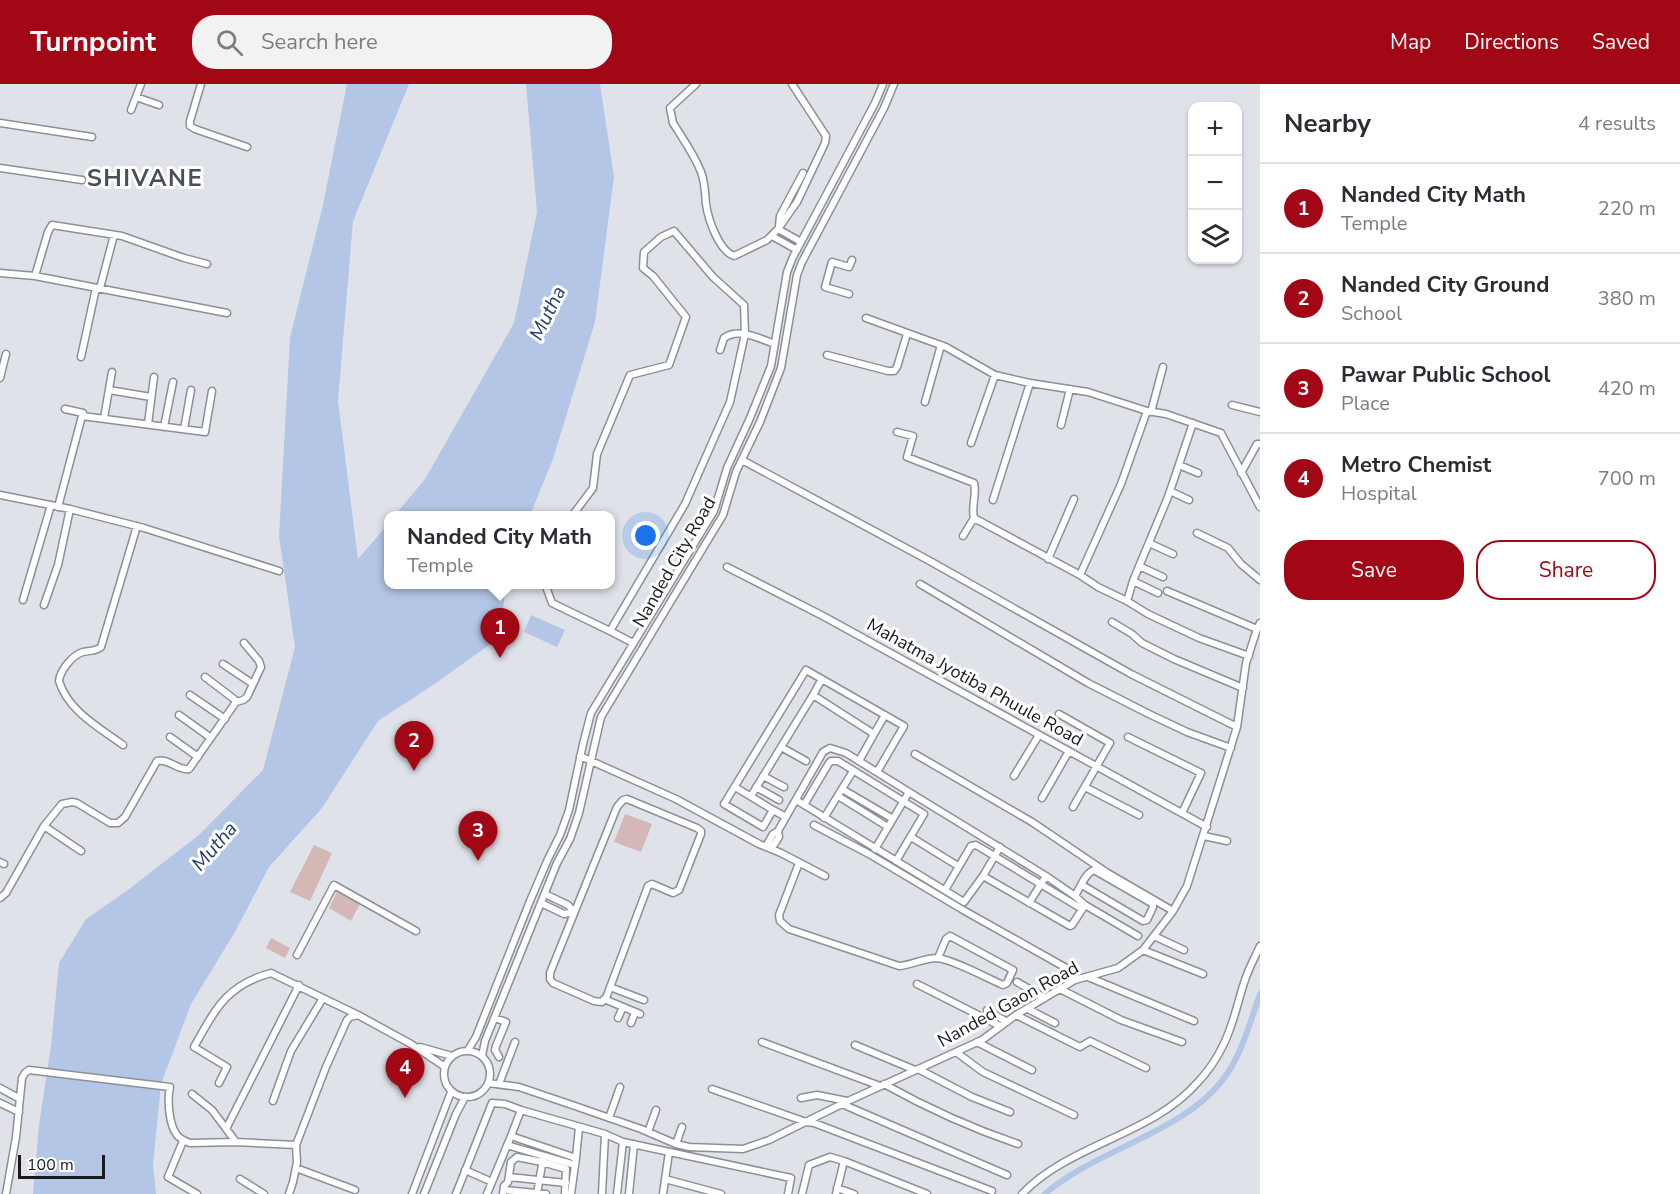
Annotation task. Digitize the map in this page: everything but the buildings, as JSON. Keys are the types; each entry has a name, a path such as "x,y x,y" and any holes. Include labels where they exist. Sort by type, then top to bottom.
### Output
{"street":[{"path":"131,110 141,84"},
{"path":"201,84 190,126 248,147"},
{"path":"696,84 670,108 671,116 673,123 697,160 703,175 709,219 728,254 734,256 755,247 772,236 797,202 825,144 826,136 792,84"},
{"name":"Nanded City Road","path":"468,1050 476,1038 534,891 560,835 569,810 591,713 714,511 727,468 771,366 787,272 883,84"},
{"name":"Nanded City Road","path":"488,1083 489,1068 482,1056 485,1041 557,863 570,839 579,813 601,717 723,515 736,472 782,368 797,275 884,108 894,84"},
{"path":"136,97 159,105"},
{"path":"0,123 92,137"},
{"path":"0,168 82,180"},
{"path":"778,228 780,216 803,173"},
{"path":"35,276 52,225 114,235 207,264"},
{"path":"778,228 801,242"},
{"path":"576,511 594,488 597,454 630,375 669,365 686,317 653,276 643,268 644,252 661,237 674,231 713,277 744,305 745,334 730,402 685,504 610,631"},
{"path":"81,357 114,235"},
{"path":"772,236 797,250"},
{"path":"849,294 825,287 832,262 849,267 852,260"},
{"path":"0,273 35,276 227,314"},
{"path":"866,318 941,345 995,375 1088,392 1166,414 1221,434 1260,507"},
{"path":"720,350 724,338 729,334 745,334 775,344"},
{"path":"827,355 894,371 907,334"},
{"path":"925,402 941,345"},
{"path":"0,378 6,354"},
{"path":"1080,576 1121,484 1163,367"},
{"path":"104,418 112,372"},
{"path":"971,443 995,375"},
{"path":"148,424 154,377"},
{"path":"164,426 173,382"},
{"path":"993,500 1030,383"},
{"path":"1061,425 1070,389"},
{"path":"109,390 151,397"},
{"path":"184,429 191,390"},
{"path":"82,416 205,432 212,391"},
{"path":"1232,405 1260,412"},
{"path":"23,600 83,413 65,409"},
{"path":"1127,601 1170,491 1193,423"},
{"path":"897,432 913,436 907,457 974,483 972,511 974,518 1148,614 1199,638 1249,656"},
{"path":"1241,473 1257,444 1260,444"},
{"path":"742,460 928,560 1131,674 1237,727"},
{"path":"1179,465 1198,473"},
{"path":"1170,491 1189,500"},
{"path":"0,495 70,509 136,526 279,571"},
{"path":"718,496 728,498"},
{"path":"1048,559 1074,499"},
{"path":"44,605 58,565 70,509"},
{"path":"963,536 974,518"},
{"path":"123,745 89,721 74,707 59,681 61,674 77,655 96,651 101,647 136,526"},
{"path":"1197,533 1228,548 1241,564 1260,580"},
{"path":"1149,543 1173,554"},
{"path":"1139,566 1163,577"},
{"name":"Mahatma Jyotiba Phuule Road","path":"727,567 823,616 1207,827"},
{"path":"1133,581 1158,593"},
{"path":"920,584 1088,682 1187,732 1231,748"},
{"path":"547,589 552,603 633,643"},
{"path":"1167,591 1258,626"},
{"path":"1112,622 1142,643 1243,688"},
{"name":"Nanded Gaon Road","path":"488,1083 519,1088 609,1118 676,1144 688,1147 743,1149 769,1140 845,1102 977,1042 1016,1015 1075,980 1118,968 1143,950 1173,912 1187,886 1237,727 1246,663 1258,626"},
{"path":"0,898 6,893 44,826 62,804 76,803 111,823 118,823 125,817 157,761 164,760 187,770 192,766 236,702 245,699 260,671 261,664 244,643"},
{"path":"223,664 253,684"},
{"path":"773,810 763,827 725,804 806,670 904,726 877,772"},
{"path":"205,677 236,702"},
{"path":"751,796 822,679"},
{"path":"190,695 225,719"},
{"path":"813,695 874,734"},
{"path":"1059,714 1110,742 1073,807"},
{"path":"179,715 211,738"},
{"path":"859,761 885,715"},
{"path":"1014,776 1039,735"},
{"path":"170,737 198,757"},
{"path":"1128,737 1202,773 1182,813"},
{"path":"781,747 806,761"},
{"path":"769,848 773,834 778,831 823,752 830,748 846,753 1000,847 1075,896 1084,907"},
{"path":"1042,798 1069,751"},
{"path":"915,754 1032,822 1106,872 1173,912"},
{"path":"580,756 676,800 825,876"},
{"path":"804,805 831,761 838,761 924,814 896,861"},
{"path":"824,818 853,771"},
{"path":"764,776 784,787"},
{"path":"735,787 786,817"},
{"path":"756,787 779,800"},
{"path":"1085,787 1139,815"},
{"path":"842,789 893,819"},
{"path":"875,849 909,792"},
{"path":"838,796 888,827"},
{"path":"627,799 701,831 679,890 673,893 652,884 648,886 610,987 602,1002 594,1001 550,979 550,973 574,912 623,800 627,799"},
{"path":"796,800 966,902 1000,847"},
{"path":"814,825 869,854 1068,969 1074,974 1075,980"},
{"path":"44,826 81,851"},
{"path":"1204,836 1227,841"},
{"path":"911,837 958,866"},
{"path":"945,890 958,866 974,845 1138,936"},
{"path":"799,863 779,915 780,921 789,929 899,966 929,958 947,959 1003,985 1007,983 1013,970 950,936 946,939 938,958"},
{"path":"1075,896 1090,872 1094,870 1152,904 1153,907 1147,920 1143,921 1082,885"},
{"path":"983,876 1070,926 1084,907"},
{"path":"1029,903 1046,876"},
{"path":"297,955 334,885 416,931"},
{"path":"544,894 568,905 574,912"},
{"path":"541,903 564,914 574,912"},
{"path":"1154,936 1184,950"},
{"path":"1022,1194 1043,1176 1074,1156 1163,1112 1199,1082 1224,1043 1245,980 1260,946"},
{"path":"1143,950 1203,974"},
{"path":"219,1083 227,1067 194,1047 219,1005 229,994 258,976 271,973 358,1015 445,1066"},
{"path":"1087,976 1194,1021"},
{"path":"1017,982 1045,998"},
{"path":"917,984 1000,1026"},
{"path":"226,1129 299,985"},
{"path":"610,987 644,1000"},
{"path":"1060,989 1121,1020 1182,1042"},
{"path":"273,1101 291,1051 323,999"},
{"path":"604,999 638,1013 631,1023"},
{"path":"618,1018 623,1007"},
{"path":"1028,1008 1055,1023"},
{"path":"987,1010 1007,1022"},
{"path":"289,1194 296,1168 296,1145 326,1067 347,1020 358,1015"},
{"path":"1016,1015 1080,1047 1090,1041 1146,1068"},
{"path":"495,1018 506,1022 495,1050 499,1057"},
{"path":"499,1084 515,1042"},
{"path":"762,1042 882,1085 936,1112 1018,1144"},
{"path":"977,1042 1032,1070"},
{"path":"411,1044 452,1056"},
{"path":"855,1045 1010,1112"},
{"path":"482,1056 468,1050 452,1056 445,1066 444,1080 452,1092 465,1097 479,1094 488,1083"},
{"path":"956,1052 983,1072 1074,1114"},
{"path":"6,1194 16,1137 22,1078 29,1070 170,1088 168,1100 176,1134 183,1141 190,1143 236,1142 296,1145"},
{"path":"609,1118 620,1087"},
{"path":"0,1088 20,1099"},
{"path":"712,1089 814,1123 992,1191"},
{"path":"412,1194 452,1092"},
{"path":"192,1094 212,1110 236,1142"},
{"path":"801,1098 817,1095 845,1102 1007,1175"},
{"path":"424,1194 465,1097"},
{"path":"0,1103 19,1112"},
{"path":"456,1194 492,1104 506,1104 605,1134 622,1145 634,1144 791,1178 788,1194"},
{"path":"487,1194 521,1110"},
{"path":"648,1132 656,1110"},
{"path":"571,1194 579,1127"},
{"path":"676,1144 682,1127"},
{"path":"602,1194 605,1134"},
{"path":"511,1136 575,1162"},
{"path":"183,1141 168,1177 197,1194"},
{"path":"629,1194 634,1144"},
{"path":"507,1145 566,1169 565,1194"},
{"path":"617,1194 622,1145"},
{"path":"663,1194 669,1152"},
{"path":"546,1194 504,1192 511,1162 517,1157 575,1162"},
{"path":"802,1194 809,1165 830,1157 927,1194"},
{"path":"537,1193 543,1159"},
{"path":"844,1161 837,1191 854,1194"},
{"path":"296,1168 354,1190"},
{"path":"465,1170 492,1182"},
{"path":"509,1177 566,1183"},
{"path":"240,1179 264,1194"},
{"path":"665,1179 722,1194"}],"shaded area":[{"path":"625,814 652,824 641,852 614,842"},
{"path":"314,845 332,853 310,901 290,892"},
{"path":"337,892 360,904 351,921 329,908"},
{"path":"271,938 290,948 285,958 266,948"}],"water":[{"name":"Mutha","path":"347,84 409,84 353,221 338,401 358,559 384,529 384,589 505,589 499,638 378,721 322,808 269,867 235,932 191,1004 161,1084 153,1165 156,1194 33,1194 59,963 86,919 128,890 200,834 263,770 295,647 279,536 290,338 323,205"},
{"name":"Mutha","path":"526,84 600,84 614,177 595,322 553,459 532,511 398,511 425,479 514,323 537,212"},
{"path":"531,615 565,630 557,647 524,632"}],"waterway":[{"path":"1045,1194 1090,1164 1166,1126 1210,1094 1227,1074 1238,1055 1260,994"}],"place":[{"name":"Nanded City Math","path":"500,658"},
{"name":"Nanded City Ground","path":"414,771"},
{"name":"Pawar Public School","path":"478,861"},
{"name":"Metro Chemist","path":"405,1098"}],"district":[{"name":"SHIVANE","path":"145,178"}]}
